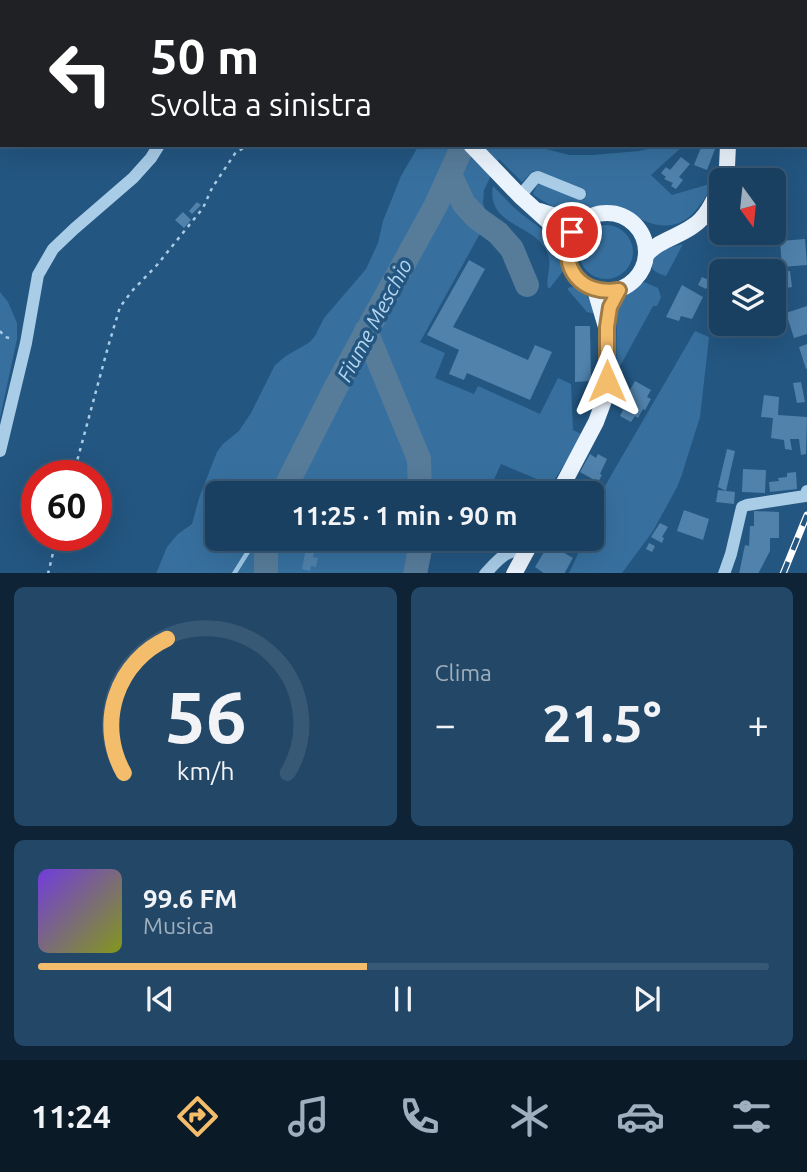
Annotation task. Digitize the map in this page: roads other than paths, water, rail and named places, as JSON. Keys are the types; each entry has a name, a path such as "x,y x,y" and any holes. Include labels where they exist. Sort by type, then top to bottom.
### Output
{"main road":[{"path":"473,147 568,243"},
{"path":"727,168 728,147"},
{"path":"525,201 545,213 580,223"},
{"path":"646,255 653,247 691,228 709,208"},
{"path":"603,212 615,213 637,226 643,235 646,255 637,278 629,285 607,292 585,285 576,277 567,255 572,232 580,223 603,212"},
{"path":"637,226 654,232 683,232"},
{"path":"596,290 607,327"},
{"path":"565,481 604,405 607,327 610,307 619,290"},
{"path":"514,573 527,551"}],"street":[{"path":"0,451 38,275 53,249 133,178 158,147"},
{"path":"525,201 535,178 538,177 580,194"},
{"path":"724,573 742,507 805,496 807,491"},
{"path":"485,573 510,551"}],"waterway":[{"name":"Fiume Meschio","path":"289,481 336,387 436,205 462,147"},
{"path":"450,174 464,204 512,249 527,285"},
{"path":"366,331 419,459 420,481"},
{"path":"235,573 248,551"},
{"name":"Fiume Meschio","path":"266,551 266,573"},
{"path":"415,573 420,551"}],"railway":[{"path":"783,573 807,515"}]}
